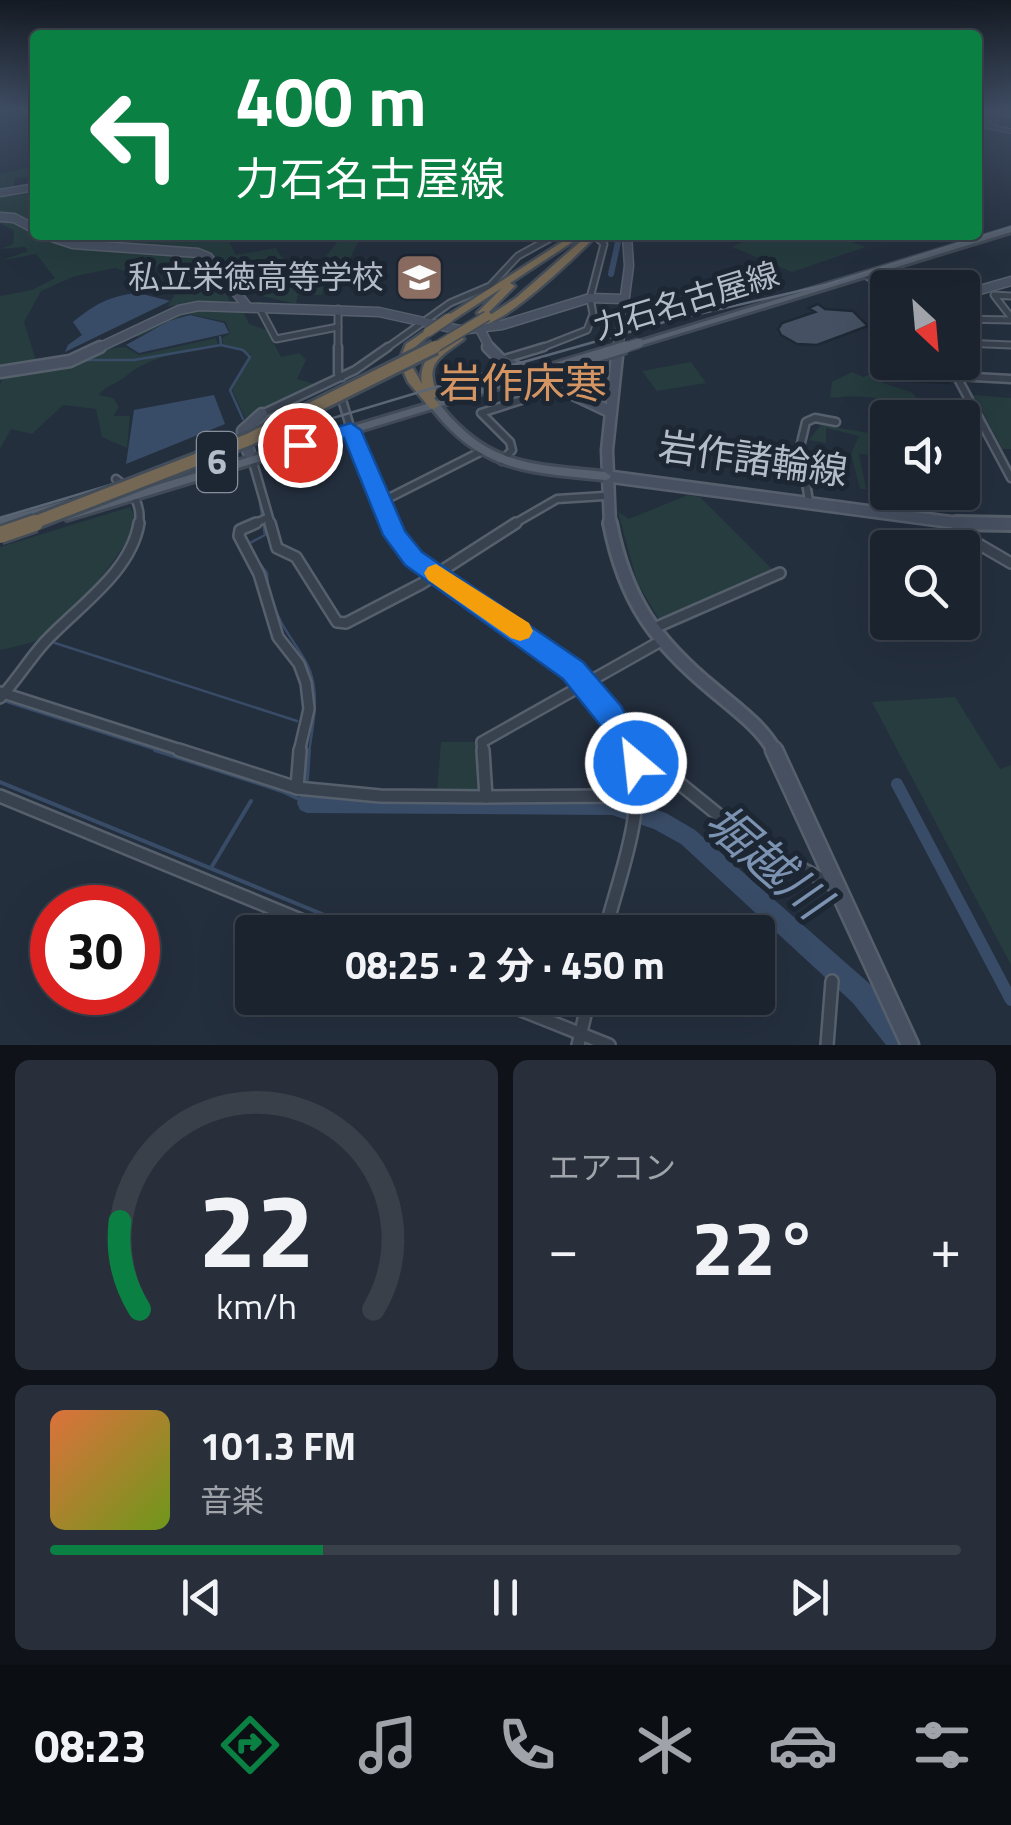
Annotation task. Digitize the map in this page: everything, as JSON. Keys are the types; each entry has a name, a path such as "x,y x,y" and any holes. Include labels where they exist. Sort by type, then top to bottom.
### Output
{"highway":[{"path":"431,401 404,360 426,327 450,318 581,240"},
{"path":"431,401 424,378 436,353 552,272 584,240"},
{"path":"0,532 151,479 288,421 404,363 483,320 532,266"}],"main road":[{"name":"力石名古屋線","path":"982,233 1011,222"},
{"name":"力石名古屋線","path":"982,239 1011,230"},
{"name":"力石名古屋線","path":"0,532 126,487 250,456 961,240"},
{"name":"力石名古屋線","path":"669,331 980,240"},
{"path":"431,401 454,432 480,452 502,462 604,476"}],"street":[{"path":"0,193 30,189"},
{"path":"0,217 14,218 30,226"},
{"path":"61,240 198,253 208,258 247,305"},
{"path":"547,240 518,256 490,286 450,303 426,327 342,377 262,414 243,430 277,548 296,557 337,622 346,623 421,584 434,572 557,499 604,496"},
{"path":"501,360 582,334 592,320 590,298 604,244 594,240"},
{"name":"岩作諸輪線","path":"627,240 629,262 608,411 604,476 604,496 619,566 632,598 656,635 746,716 772,746 909,1042"},
{"path":"980,290 1011,281"},
{"path":"1011,296 994,295 1011,318"},
{"path":"0,372 70,362 179,310 247,305 338,309 460,330 483,320 590,298 623,299"},
{"path":"259,307 276,339 338,327"},
{"path":"338,309 338,374 342,377"},
{"path":"980,319 1011,318"},
{"path":"483,320 485,344 501,360 608,411"},
{"path":"980,344 1011,345"},
{"path":"980,377 1011,379"},
{"path":"958,380 1011,478"},
{"path":"330,383 340,391 350,426 395,535 413,558 548,650 586,683 634,754 638,774 632,821 608,915"},
{"path":"502,462 512,450 510,442 481,413 559,388"},
{"path":"810,502 800,446 806,422 815,418 836,422"},
{"path":"383,501 480,452"},
{"name":"岩作諸輪線","path":"604,476 958,523 1011,524"},
{"path":"126,487 141,520 137,538 122,561 2,694 297,788 380,796 614,796 634,801"},
{"path":"267,518 240,530 239,536 259,574 278,637 298,664 306,683 308,709 298,759 297,788"},
{"path":"958,523 962,535 1011,563"},
{"path":"486,797 482,742 586,683 656,635 780,574"},
{"path":"634,754 647,757 754,849 786,867 840,888"},
{"path":"0,796 289,915"},
{"path":"826,1045 832,981"},
{"path":"527,1015 579,1039 608,1045"}],"green space":[{"path":"30,167 30,177 15,179 12,195 30,193 30,240 225,240 236,255 276,248 285,260 311,267 326,266 322,262 338,240 359,240 351,256 348,275 326,276 322,295 298,295 296,304 244,292 217,258 175,266 161,264 141,277 115,268 75,276 41,291 24,322 36,360 0,366 0,296 32,290 55,278 36,254 0,261 28,251 25,247 0,249 13,244 14,231 0,223 0,174"},
{"path":"747,240 847,240 866,247 792,272 732,247"},
{"path":"213,274 230,301 168,306 181,283"},
{"path":"241,307 249,324 267,330 281,357 299,353 306,360 297,379 318,385 245,418 232,389 251,354 223,345 222,338 230,334 226,322 189,314 138,337 133,335 186,310"},
{"path":"216,338 218,345 146,364 99,395 113,398 119,407 113,416 130,416 127,448 102,437 96,409 63,405 32,434 11,429 0,449 0,384 4,377 57,367 106,349 125,347 139,355"},
{"path":"691,362 706,383 657,391 642,371"},
{"path":"852,372 863,377 870,374 870,380 881,380 911,392 919,400 830,398 832,382"},
{"path":"974,395 1011,398 1011,449 1002,449 980,400"},
{"path":"821,425 870,433 870,455 859,454 866,489 860,489 851,454 859,436 826,428 826,443 809,440"},
{"path":"688,495 700,497 774,571 660,621 637,582 618,512 629,519"},
{"path":"130,507 137,522 131,534 78,605 38,640 0,650 0,547"},
{"path":"955,697 1000,769 1011,765 1011,965 872,702"},
{"path":"441,742 480,742 483,794 437,793"}],"water":[{"path":"138,293 170,301 65,352 82,335 73,322 103,302"},
{"path":"190,315 224,323 229,333 139,353 126,345 169,321"},
{"path":"214,395 225,424 126,464 134,410"}],"building":[{"path":"818,304 825,309 853,311 868,326 817,345 797,344 781,335 778,329 782,323 815,312 808,308"},
{"path":"897,380 947,380 949,383"}],"waterway":[{"path":"611,274 617,240"},
{"path":"220,337 221,345"},
{"path":"83,360 134,360 221,345"},
{"path":"221,345 243,350 250,357 230,390 243,419"},
{"path":"248,544 265,535 260,503"},
{"path":"257,560 267,573 268,589"},
{"path":"272,601 307,664 314,685 309,752"},
{"path":"55,643 297,721"},
{"path":"1,700 163,752"},
{"path":"155,750 282,791 307,803"},
{"path":"307,779 309,750"},
{"path":"0,782 325,915"},
{"path":"897,784 1011,1000"},
{"path":"211,868 251,801"},
{"name":"堀越川","path":"307,803 612,805 659,820 688,837 862,994 902,1045"}],"tram line":[{"path":"982,236 1011,227"},
{"path":"0,518 453,382 668,321 825,285 969,240"}],"slow traffic":[{"path":"436,573 520,631"}],"place":[{"name":"私立栄徳高等学校","path":"419,277"}],"district":[{"name":"岩作床寒","path":"523,383"}],"route":[{"path":"300,445 351,430 395,535 413,558 573,670 610,716 636,763"}]}
